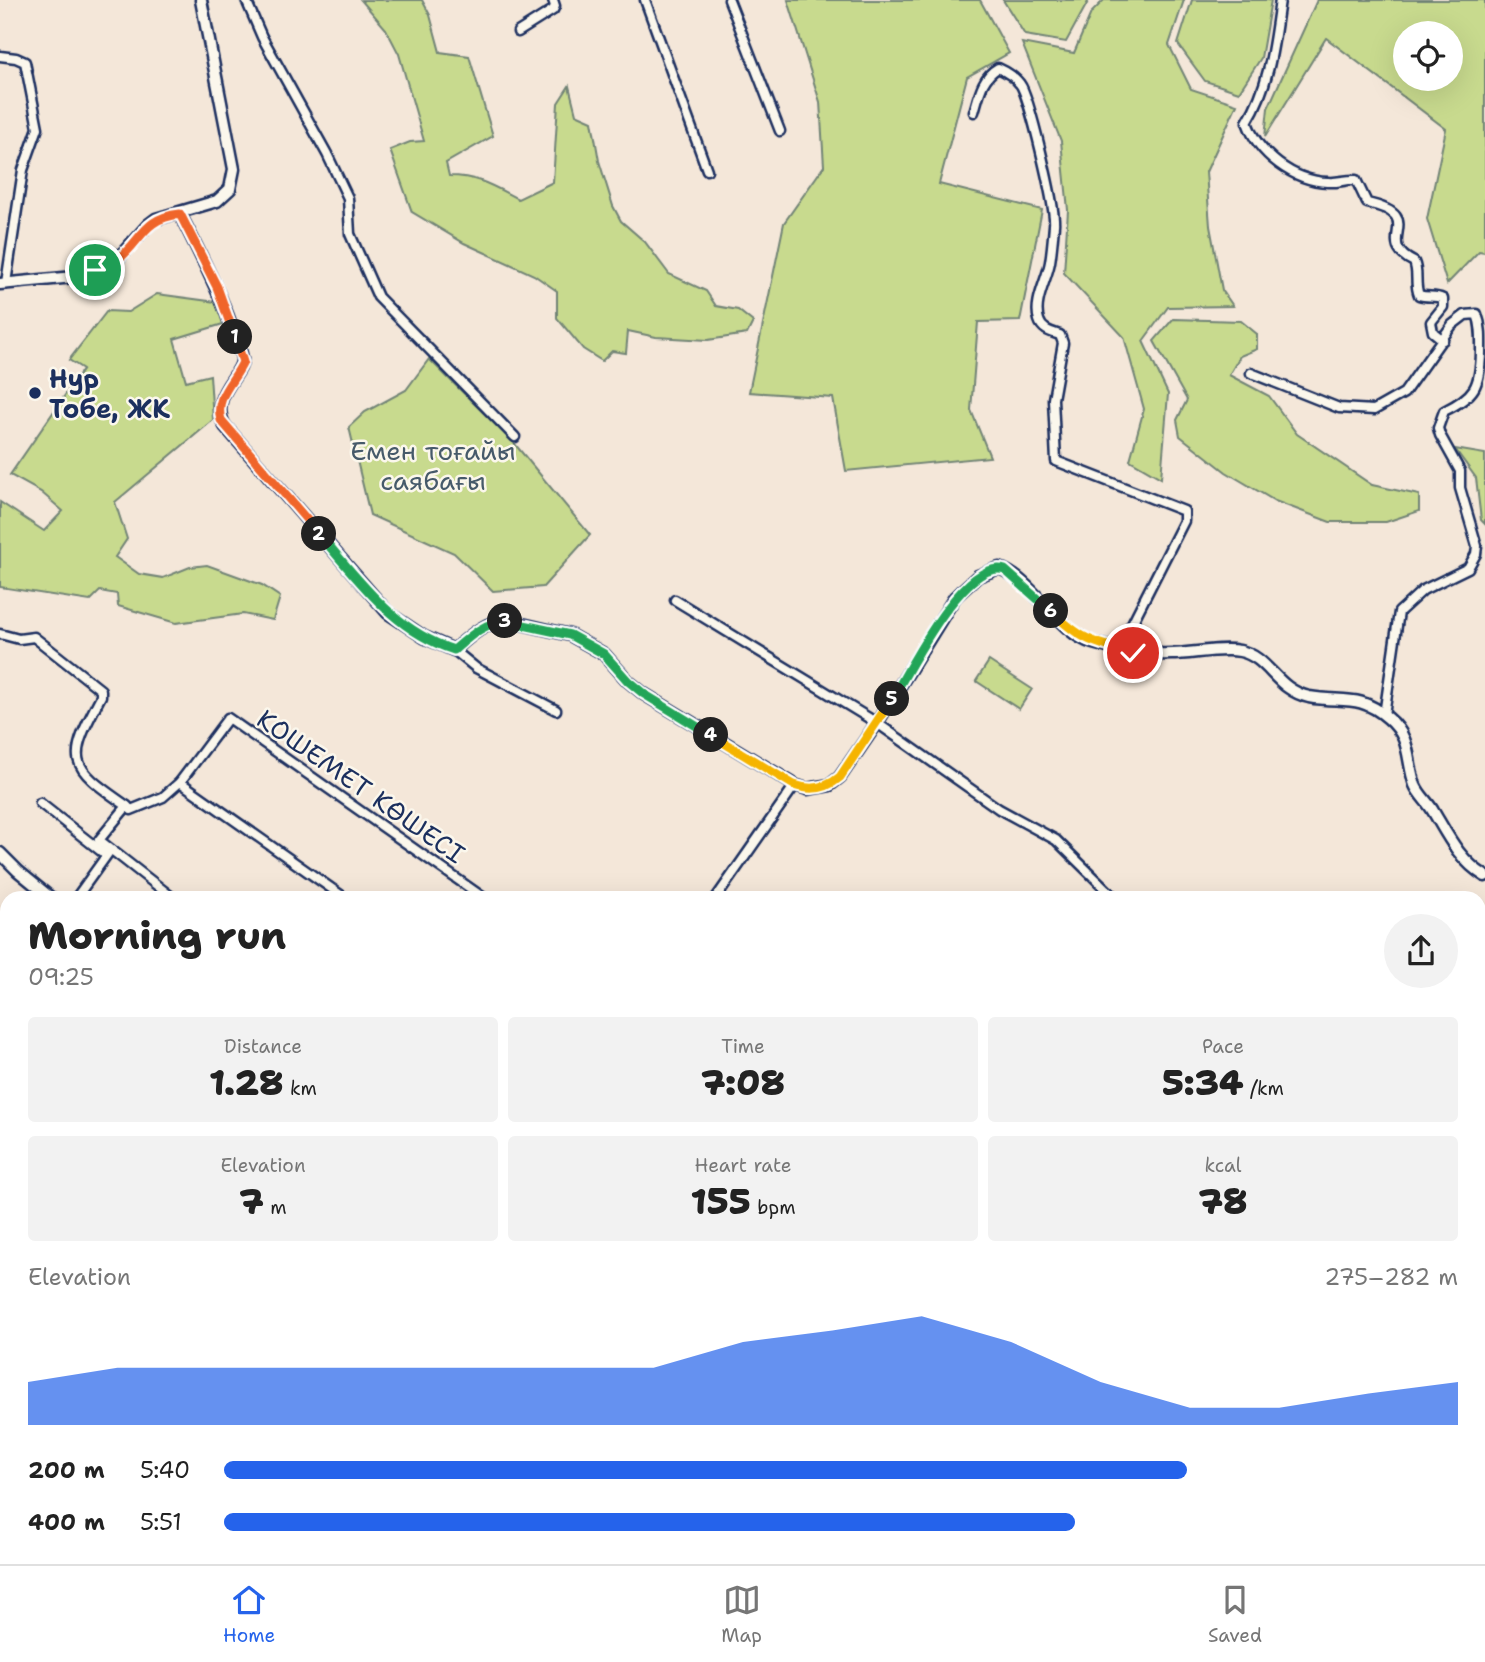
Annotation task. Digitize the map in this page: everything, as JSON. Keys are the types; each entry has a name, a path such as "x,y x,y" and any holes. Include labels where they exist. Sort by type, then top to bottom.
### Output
{"street":[{"path":"0,56 25,62 38,128 23,170 3,284 48,281 95,270 115,262 156,219 217,201 230,189 234,169 209,28 201,0"},
{"path":"247,0 261,37 327,154 348,198 350,234 378,297 515,437"},
{"path":"518,32 553,10 553,0"},
{"path":"645,0 707,170"},
{"path":"729,0 780,131"},
{"path":"1280,0 1266,80 1247,121 1251,133 1261,149 1281,165 1309,179 1330,183 1356,180 1367,203 1386,207 1396,215 1399,225 1396,239 1398,250 1414,262 1418,271 1416,288 1419,295 1436,295 1443,299 1443,307 1431,322 1433,332 1443,340"},
{"path":"974,112 989,74 998,68 1009,73 1021,85 1028,101 1052,199 1055,220 1049,264 1039,303 1039,320 1045,329 1060,335 1063,343 1053,399 1056,461 1184,510 1184,521 1119,649"},
{"path":"180,214 217,287 242,355 242,367 224,392 220,415 225,426 388,613 424,637 454,650 476,668 556,710"},
{"path":"1251,373 1339,408 1374,410 1404,393 1452,325 1465,315 1478,314 1481,324 1480,376 1465,400 1444,411 1438,428 1460,471 1460,488 1477,546 1476,554 1468,568 1423,590 1399,612 1384,715"},
{"path":"454,650 481,628 497,621 517,622 570,635 604,654 628,681 644,694 794,785 807,789 830,785 840,777 877,723 955,597 978,576 999,568 1016,579 1073,632 1090,642 1133,653 1238,650 1256,656 1273,677 1294,692 1310,697 1340,698 1371,704 1401,731 1409,749 1416,788 1432,809 1459,855 1485,876"},
{"path":"674,600 877,723 999,809 1056,840 1108,891"},
{"path":"0,634 19,639 34,638 101,690 80,737 77,756 81,769 99,787 127,806 99,840 108,852"},
{"name":"КОШЕМЕТ КӨШЕСІ","path":"127,806 131,810 163,797 180,782 229,718 474,891"},
{"path":"180,782 335,891"},
{"path":"721,891 794,785"},
{"path":"40,803 163,891"},
{"path":"81,891 108,852"},
{"path":"0,853 42,891"}],"green space":[{"path":"361,0 422,0 430,15 440,52 469,56 493,136 446,163 449,176 477,180 518,199 553,182 558,103 569,86 576,114 592,121 599,161 613,206 621,221 645,242 669,274 706,291 716,306 738,310 753,322 747,334 708,340 656,337 628,331 626,353 612,351 602,361 583,349 557,318 557,291 534,275 464,243 412,212 390,150 410,142 424,141 399,54 386,29"},
{"path":"788,0 980,0 1009,53 967,77 939,184 1042,210 1020,321 978,322 971,410 990,457 846,471 833,398 749,392 784,223 824,166 820,102"},
{"path":"1003,0 1089,0 1066,42 1025,35"},
{"path":"1104,0 1184,0 1169,45 1191,89 1237,104 1206,172 1210,226 1222,290 1233,306 1168,307 1143,341 1168,394 1161,478 1130,460 1144,409 1124,337 1064,273 1068,210 1061,141 1022,43 1074,53 1091,13"},
{"path":"1192,0 1271,0 1261,58 1239,92 1205,81 1178,44"},
{"path":"1317,0 1485,0 1485,252 1479,251 1447,284 1427,219 1446,129 1396,91 1463,91 1463,21 1393,21 1393,89 1326,38 1265,137 1268,108"},
{"path":"157,294 216,302 223,324 174,339 186,381 210,375 213,420 115,502 127,539 115,557 139,574 163,578 190,567 207,565 262,585 280,597 273,620 243,614 176,623 118,606 117,594 100,591 90,601 0,587 0,502 44,531 63,511 41,492 10,475 83,369 69,360 107,311 128,312"},
{"path":"1173,319 1241,321 1257,334 1257,349 1240,356 1229,375 1269,396 1297,434 1372,485 1419,495 1419,511 1386,522 1330,522 1275,501 1226,472 1180,436 1177,420 1187,400 1154,341"},
{"name":"Емен тоғайы саябағы","path":"429,359 514,443 590,535 543,587 493,591 454,553 370,515 349,427 365,412 406,390"},
{"path":"1455,449 1485,454 1485,524 1481,520 1476,478"},
{"path":"989,661 1032,689 1019,709 976,681"}],"place":[{"name":"Нур Тобе, ЖК","path":"35,393"}],"route":[{"path":"95,270 115,262 156,219 180,214 217,287 242,355 242,367 224,392 221,420 388,613 424,637 454,650 481,628 497,621 517,622 570,635 604,654 628,681 644,694 794,785 807,789 830,785 840,777 877,723 955,597 978,576 999,568 1005,570 1073,632 1090,642 1133,653"}]}
